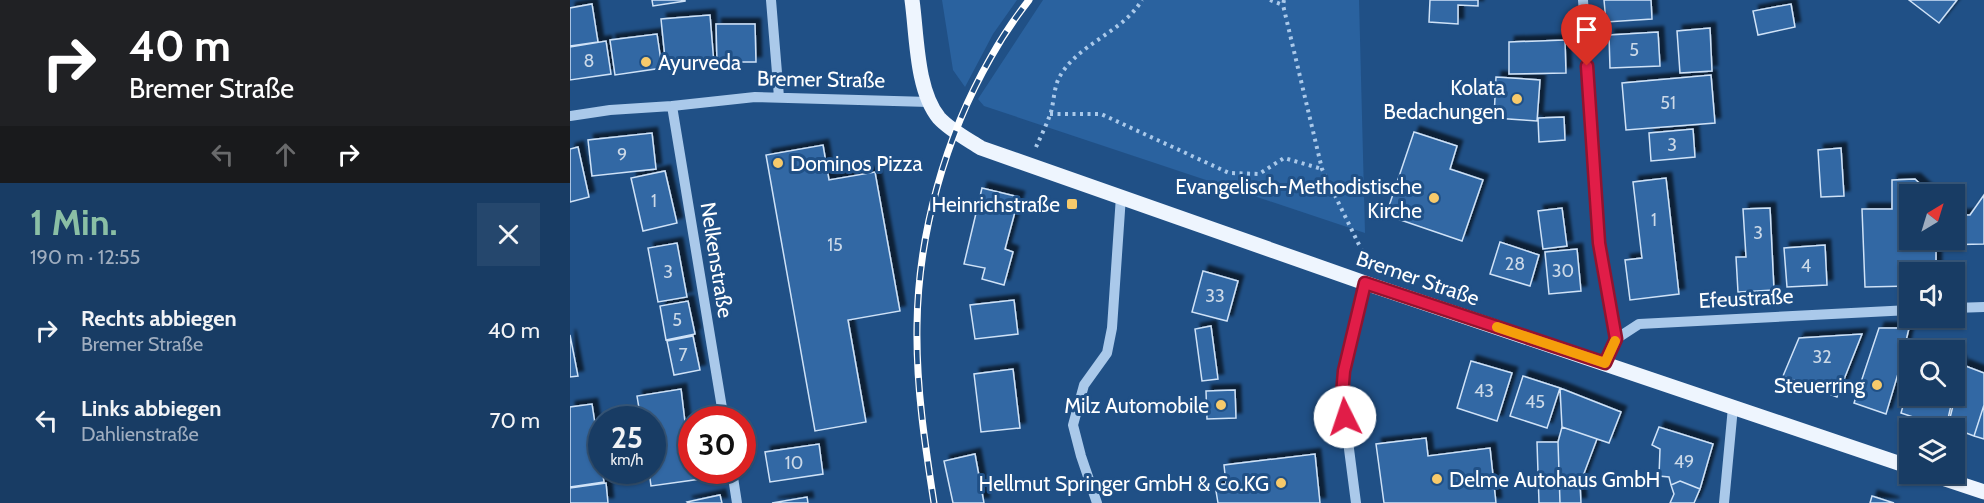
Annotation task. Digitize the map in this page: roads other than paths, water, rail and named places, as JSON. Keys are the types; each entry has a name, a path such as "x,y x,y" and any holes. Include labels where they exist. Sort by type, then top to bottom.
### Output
{"main road":[{"name":"Bremer Straße","path":"912,0 922,83 929,102 940,119 981,147 1365,283 1899,463"},
{"path":"1960,484 1984,492"}],"street":[{"path":"771,0 779,97"},
{"path":"1583,0 1599,243 1616,339 1605,363"},
{"name":"Bremer Straße","path":"570,116 610,110 755,97 929,102"},
{"name":"Nelkenstraße","path":"672,106 722,406"},
{"path":"1097,503 1073,424 1084,385 1107,353 1112,328 1121,196"},
{"path":"1356,503 1343,387 1344,371 1365,283"},
{"path":"1965,308 1984,307"},
{"name":"Efeustraße","path":"1616,339 1639,324 1899,311"},
{"path":"1724,503 1732,406"},
{"path":"734,484 738,503"}],"railway":[{"path":"934,503 922,415 917,348 919,291 929,222 937,187 960,120 1000,42 1029,0"}],"place":[{"name":"Ayurveda","path":"646,62"},
{"name":"Kolata Bedachungen","path":"1517,99"},
{"name":"Dominos Pizza","path":"778,163"},
{"name":"Evangelisch-Methodistische Kirche","path":"1434,198"},
{"name":"Heinrichstraße","path":"1072,204"},
{"name":"Steuerring","path":"1877,385"},
{"name":"Milz Automobile","path":"1221,405"},
{"name":"Delme Autohaus GmbH","path":"1437,479"},
{"name":"Hellmut Springer GmbH & Co.KG","path":"1281,483"}]}
